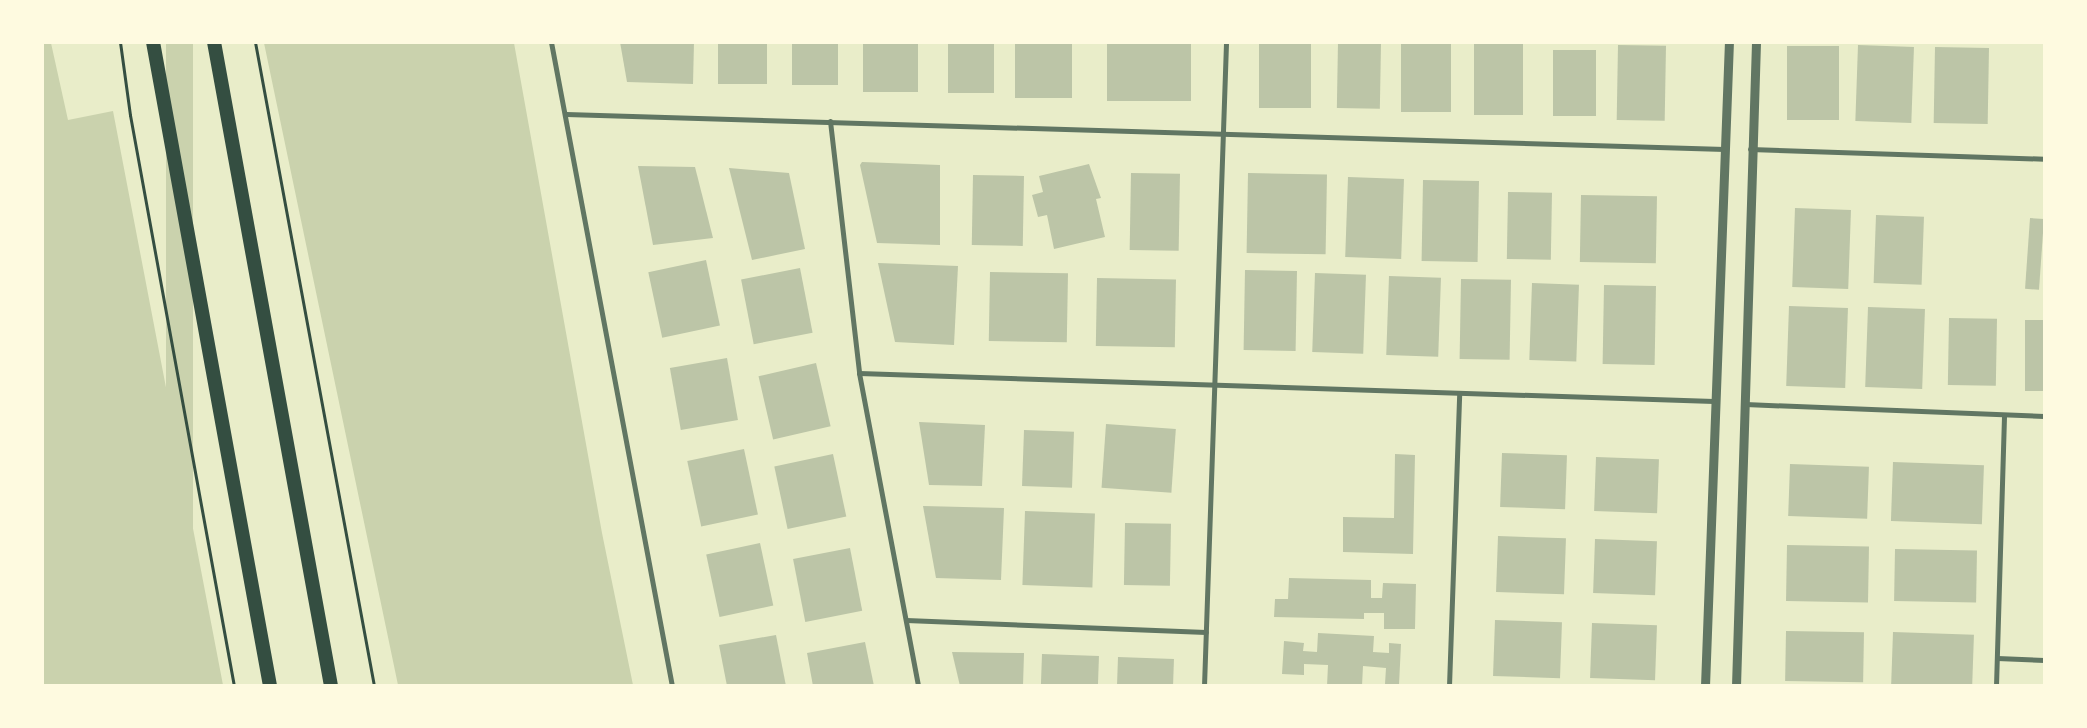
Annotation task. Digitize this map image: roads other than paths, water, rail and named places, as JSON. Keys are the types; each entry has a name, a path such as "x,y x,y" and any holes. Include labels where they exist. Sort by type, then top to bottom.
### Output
{"highway":[{"path":"153,42 270,686"},
{"path":"214,42 331,686"}],"street":[{"path":"551,42 672,686"},
{"path":"1204,686 1226,42"},
{"path":"1705,686 1714,402 1729,42"},
{"path":"1736,686 1745,404 1750,149 1756,42"},
{"path":"566,114 1724,149"},
{"path":"830,121 859,373 918,686"},
{"path":"1750,149 2044,159"},
{"path":"859,373 1714,402"},
{"path":"1449,686 1459,393"},
{"path":"1745,404 2044,416"},
{"path":"1996,686 2004,415"},
{"path":"906,620 1206,632"},
{"path":"1997,658 2044,660"}]}
